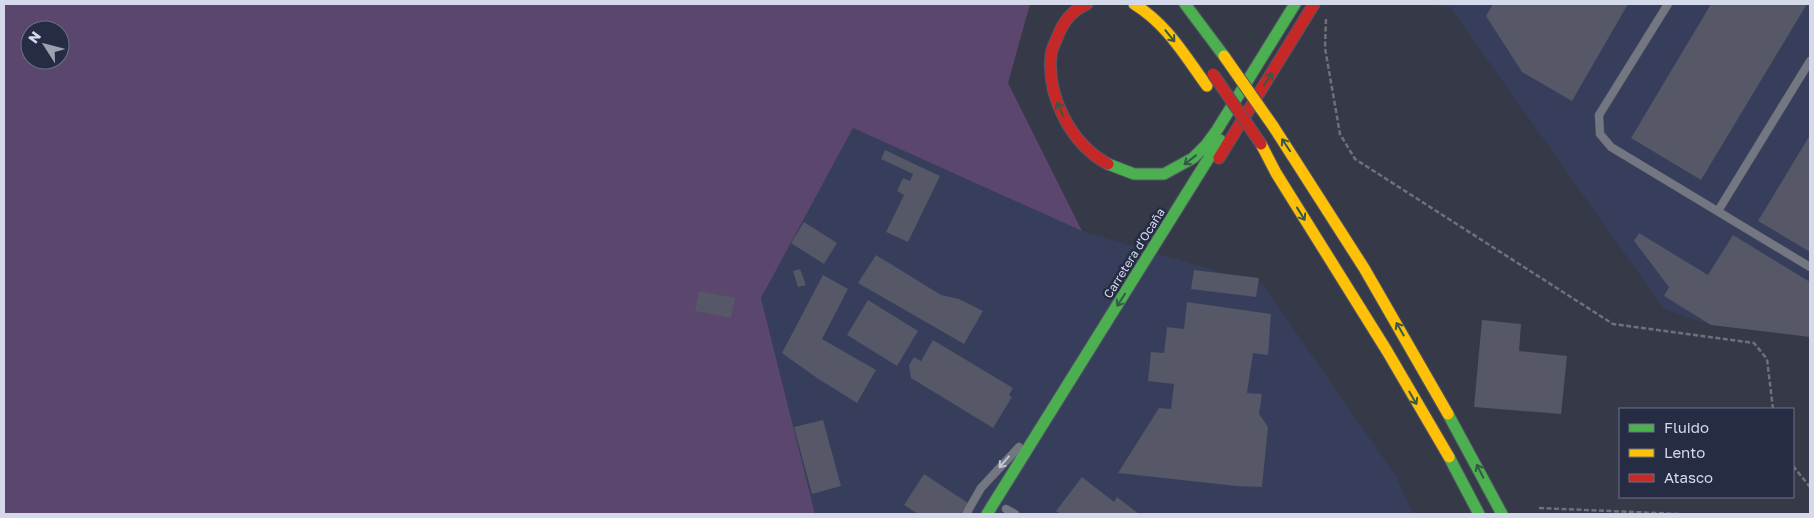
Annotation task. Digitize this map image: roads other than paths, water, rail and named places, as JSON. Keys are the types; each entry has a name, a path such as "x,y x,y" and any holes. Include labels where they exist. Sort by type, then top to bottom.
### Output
{"main road":[{"path":"1087,4 1068,16 1057,32 1051,50 1050,71 1055,98 1064,118 1080,142 1096,156 1114,168 1128,174 1147,176 1165,173 1181,167 1208,144 1294,4"},
{"path":"1134,4 1152,16 1169,34 1255,155 1276,173"},
{"path":"1185,4 1224,56 1299,164 1374,285 1466,444 1502,514"},
{"name":"Carretera d'Ocaña","path":"987,514 1141,269 1301,4"},
{"name":"Carretera d'Ocaña","path":"1065,410 1314,4"},
{"path":"1171,20 1213,74 1261,144 1276,173 1386,351 1458,473 1479,514"},
{"path":"1299,164 1348,222 1438,373"},
{"path":"1437,439 1447,474 1468,514"},
{"path":"1005,511 1008,492 1027,449"}],"lane":[{"path":"1668,4 1599,115 1600,134 1611,147 1810,266"},
{"path":"1718,211 1810,61"},
{"path":"966,514 981,488 1014,451 1039,429"}]}
